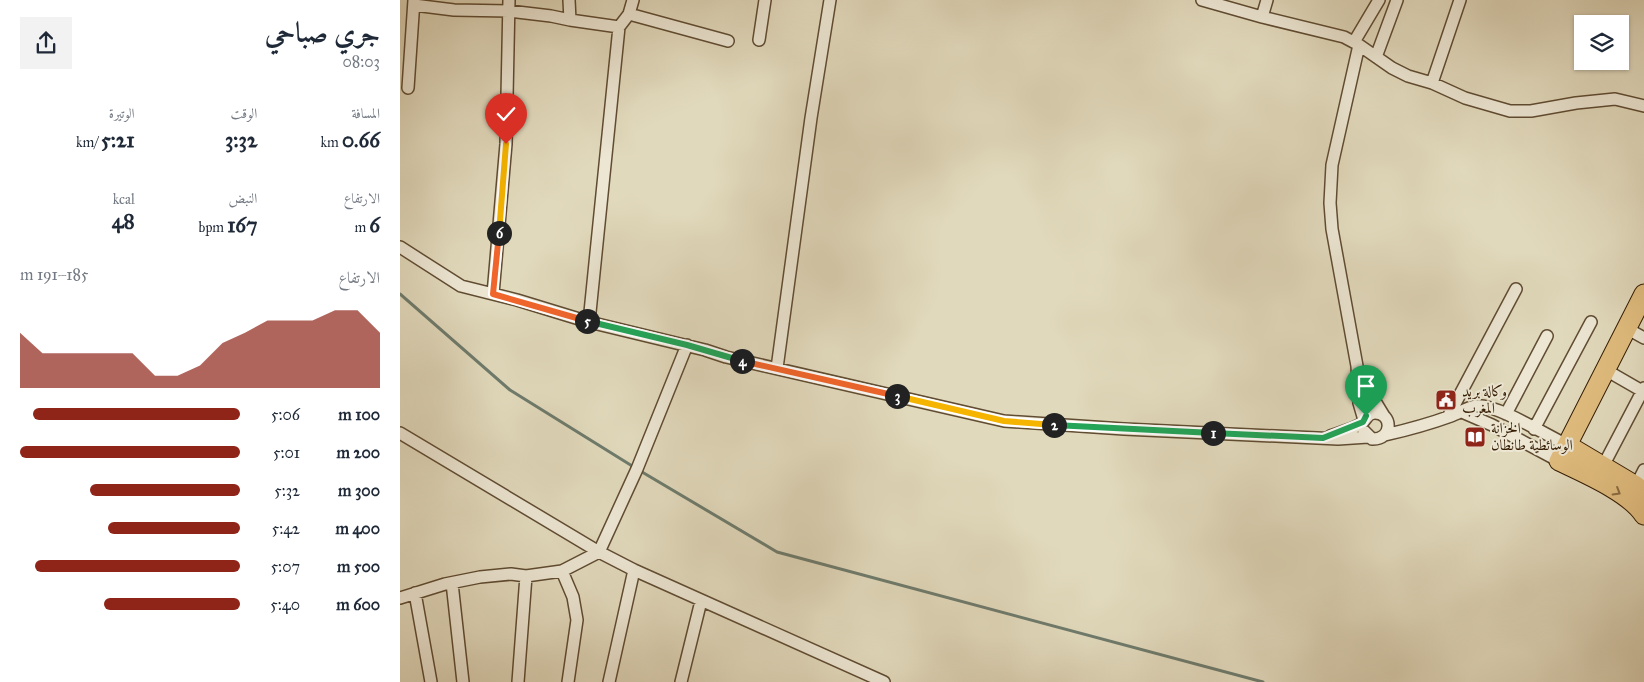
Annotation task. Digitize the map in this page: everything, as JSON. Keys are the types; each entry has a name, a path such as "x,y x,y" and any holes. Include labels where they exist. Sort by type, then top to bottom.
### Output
{"main road":[{"path":"1644,294 1604,369 1563,453 1599,473 1644,514"},
{"path":"1599,473 1641,483"}],"street":[{"path":"569,0 570,20"},
{"path":"589,322 619,27 628,14 633,0"},
{"path":"759,40 765,0"},
{"path":"777,368 810,127 830,0"},
{"path":"1202,0 1262,17 1326,31 1356,43 1400,72 1465,98 1510,111 1531,111 1576,103 1615,99 1644,106"},
{"path":"1262,17 1267,0"},
{"path":"1368,437 1363,431 1357,366 1332,229 1330,203 1332,165 1356,43 1379,0"},
{"path":"1376,57 1396,0"},
{"path":"1432,84 1460,0"},
{"path":"408,88 405,50 414,3 454,10 509,5 570,20 619,27"},
{"path":"493,294 506,144 509,5"},
{"path":"628,14 728,41"},
{"path":"400,247 461,286 589,322 687,345 726,357 1004,421 1124,429 1323,438 1368,437 1377,439 1448,417 1469,408 1482,406 1506,414 1534,429 1563,453"},
{"path":"1448,417 1516,288"},
{"path":"1534,429 1591,322"},
{"path":"1626,328 1644,338"},
{"path":"1506,414 1547,336"},
{"path":"400,598 480,577 511,574 526,576 562,571 599,552 637,469 687,345"},
{"path":"1357,366 1386,420 1388,427 1385,435"},
{"path":"1599,473 1643,390 1604,369"},
{"path":"1462,412 1563,453"},
{"path":"1323,438 1363,421 1366,416 1375,413 1386,420 1424,425"},
{"path":"400,433 599,552 701,601 884,682"},
{"path":"609,682 634,570"},
{"path":"562,571 573,597 577,620 568,682"},
{"path":"518,682 526,576"},
{"path":"452,583 463,682"},
{"path":"414,593 431,682"},
{"path":"681,682 701,601"}],"waterway":[{"path":"400,294 510,390 637,469 777,552 1263,682"}],"place":[{"name":"وكالة بريد المغرب","path":"1446,400"},
{"name":"الخزانة الوسائطية طانطان","path":"1475,437"}],"route":[{"path":"506,144 493,294 589,322 687,345 726,357 1004,421 1124,429 1323,438 1363,422 1366,416"}]}
